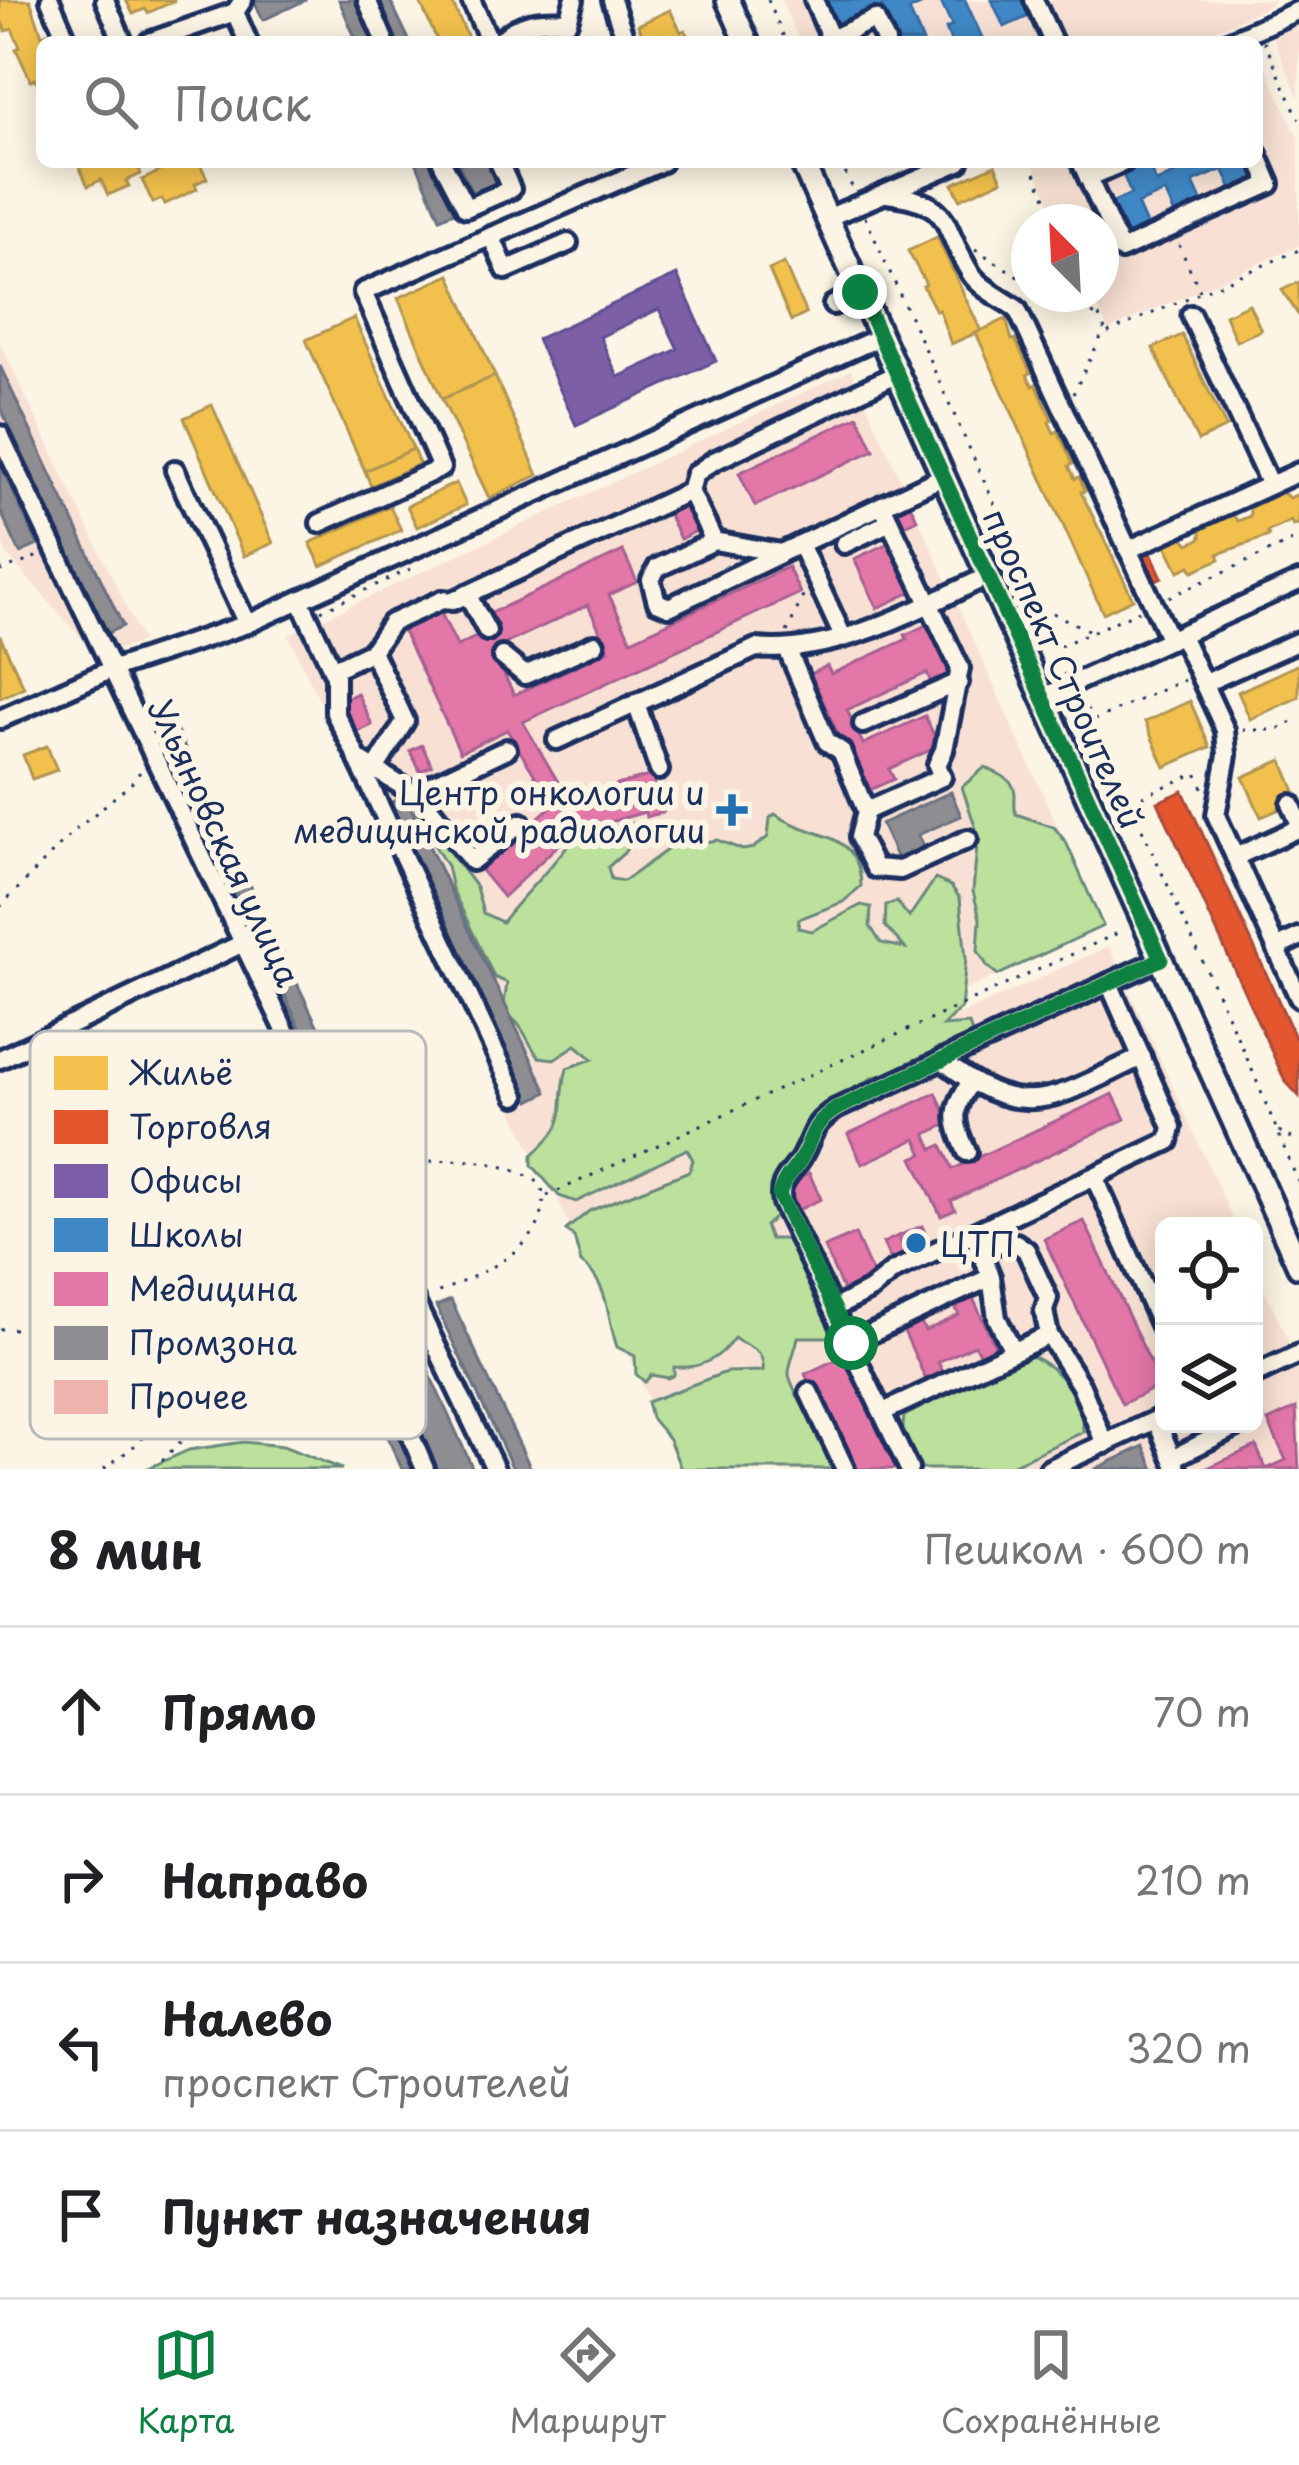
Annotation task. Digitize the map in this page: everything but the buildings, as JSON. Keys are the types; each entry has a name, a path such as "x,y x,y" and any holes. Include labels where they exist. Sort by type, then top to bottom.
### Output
{"main road":[{"path":"728,0 743,36"},
{"name":"проспект Строителей","path":"805,168 1299,1266"}],"street":[{"path":"50,0 65,36"},
{"path":"105,0 120,36"},
{"path":"367,0 383,36"},
{"path":"471,0 487,36"},
{"path":"574,0 568,21 574,36"},
{"path":"612,0 624,36"},
{"path":"814,0 830,36"},
{"path":"1034,0 1050,36"},
{"path":"164,36 239,6 246,36"},
{"path":"1241,36 1299,10"},
{"path":"505,36 539,19 568,21"},
{"path":"838,36 875,19 883,36"},
{"path":"445,168 466,208 511,189 502,168"},
{"path":"320,523 441,468 363,292 648,168"},
{"path":"827,218 945,168"},
{"path":"1084,170 1121,250 1270,184 1263,168"},
{"path":"886,194 921,198 941,212 973,279 1017,309 1065,404 1152,604 1205,683 1225,730 1227,755 1216,815 1299,998"},
{"path":"497,233 506,270 568,243"},
{"path":"833,305 860,292"},
{"path":"1191,315 1270,485"},
{"path":"0,719 110,670 247,625 880,337"},
{"path":"714,541 690,491 695,474 714,460 896,374"},
{"name":"Ульяновская улица","path":"0,435 283,1031"},
{"path":"176,470 247,625"},
{"path":"1128,550 1299,472"},
{"path":"844,544 942,477"},
{"path":"332,670 372,651 392,623 442,600 453,601 690,491"},
{"path":"781,553 714,541 657,568 651,580 657,602 669,607 800,544 886,514"},
{"path":"866,811 942,777 938,765 960,668 886,514"},
{"path":"800,544 843,637"},
{"path":"557,740 756,648 784,651 843,637 988,576"},
{"path":"1043,697 1299,581"},
{"path":"467,594 488,632"},
{"path":"300,600 338,687 335,713 516,1096"},
{"path":"1205,683 1299,641"},
{"path":"502,656 525,675 596,644"},
{"path":"372,651 405,721 374,771"},
{"path":"784,651 827,742 841,751 866,811 860,837 875,868 900,870 968,839"},
{"path":"862,724 958,682"},
{"path":"637,703 659,770"},
{"path":"413,794 430,778 507,749"},
{"path":"358,759 435,811 472,861 521,823"},
{"path":"1235,857 1276,844 1299,825 1291,804"},
{"path":"1276,948 1299,937"},
{"path":"59,1031 241,944"},
{"path":"909,1469 782,1203 779,1195 784,1178 801,1158 819,1120 1161,959"},
{"path":"835,1308 870,1290 893,1270 976,1238 1161,1147 1173,1134 1109,983"},
{"path":"0,1059 30,1045"},
{"path":"942,1060 971,1082 1011,1098 1041,1102 1142,1057"},
{"path":"967,1152 954,1118 955,1107 971,1082"},
{"path":"1095,1178 1160,1325"},
{"path":"976,1238 991,1277 992,1300 1013,1352"},
{"path":"976,1238 1016,1243 1026,1250 1048,1298 1044,1311 1049,1334 1081,1386 1105,1444"},
{"path":"851,1343 991,1277"},
{"name":"Ульяновская улица","path":"426,1328 495,1469"},
{"path":"883,1412 1049,1334"},
{"path":"1263,1371 1299,1354"},
{"path":"809,1392 844,1469"},
{"path":"1049,1469 1155,1420"},
{"path":"1165,1433 1175,1464 1226,1433"},
{"path":"412,1439 425,1469"}],"path":[{"path":"768,0 783,36"},
{"path":"1259,28 1263,36"},
{"path":"1263,37 1299,119"},
{"path":"1033,168 1049,204"},
{"path":"1171,229 1201,293"},
{"path":"958,246 978,250 1011,271"},
{"path":"1065,404 1106,333 1299,250"},
{"path":"1090,312 1100,319"},
{"path":"1097,312 1106,333"},
{"path":"1058,646 1299,538"},
{"path":"0,571 33,560 50,542"},
{"path":"784,651 803,594 817,580"},
{"path":"1041,607 1091,632"},
{"path":"1092,721 1192,676 1205,683"},
{"path":"1225,730 1276,730 1299,719"},
{"path":"0,908 72,833 135,780 150,753"},
{"path":"1129,802 1196,772 1216,815"},
{"path":"544,1197 1118,933"},
{"path":"1278,1130 1299,1142"},
{"path":"426,1163 466,1159 520,1170 541,1184 547,1207 537,1231 493,1269 426,1298"},
{"path":"104,1469 142,1439"},
{"path":"162,1461 182,1439"}],"shaded area":[{"path":"781,0 1274,0 1202,36 797,36"},
{"path":"1299,22 1299,98 1271,34"},
{"path":"1263,62 1299,139 1299,246 1108,330 1100,312 1119,312 1119,204 1051,204 1035,168 1263,168"},
{"path":"0,343 143,642 97,656 7,555 0,539"},
{"name":"Центр онкологии и медицинской радиологии","path":"851,370 1103,926 548,1185 512,1109 546,1092 404,796 373,812 288,635"},
{"path":"1109,946 1232,1217 1155,1217 1155,1433 1263,1433 1263,1286 1299,1364 1299,1469 680,1469 558,1201"}],"green space":[{"path":"985,767 1013,785 1016,814 1054,827 1066,842 1103,926 998,975 978,951 980,919 973,891 978,835 962,787"},
{"path":"422,807 476,887 483,913 502,922 576,833 635,823 639,829 608,867 611,879 624,881 671,847 717,840 743,850 753,848 768,837 770,818 775,814 843,845 858,868 861,886 843,902 799,919 798,928 812,931 861,905 871,907 870,926 881,943 905,948 885,926 886,905 897,902 909,917 935,879 951,886 960,898 966,959 961,1008 943,1026 969,1024 973,1037 912,1071 873,1077 845,1099 777,1171 771,1185 775,1217 765,1226 770,1239 794,1239 838,1330 829,1337 798,1337 789,1374 836,1469 681,1469 669,1439 651,1418 647,1402 726,1372 763,1371 762,1358 734,1338 708,1362 674,1367 674,1375 651,1375 645,1382 636,1374 635,1356 617,1347 602,1290 581,1263 574,1237 566,1230 589,1211 689,1171 693,1160 687,1149 576,1202 559,1196 532,1165 532,1155 559,1123 567,1068 593,1059 576,1045 554,1059 539,1057 520,1027 503,1013 507,983 494,977 452,889 447,866 414,812"},
{"path":"1029,1355 1067,1385 1083,1432 1003,1469 920,1469 902,1437 904,1416 978,1374"},
{"path":"243,1442 283,1446 342,1469 146,1469 189,1450"}],"place":[{"name":"Центр онкологии и медицинской радиологии","path":"732,810"},
{"name":"ЦТП","path":"916,1243"}],"route":[{"path":"851,1343 779,1195 819,1120 1161,959 860,292"}]}
